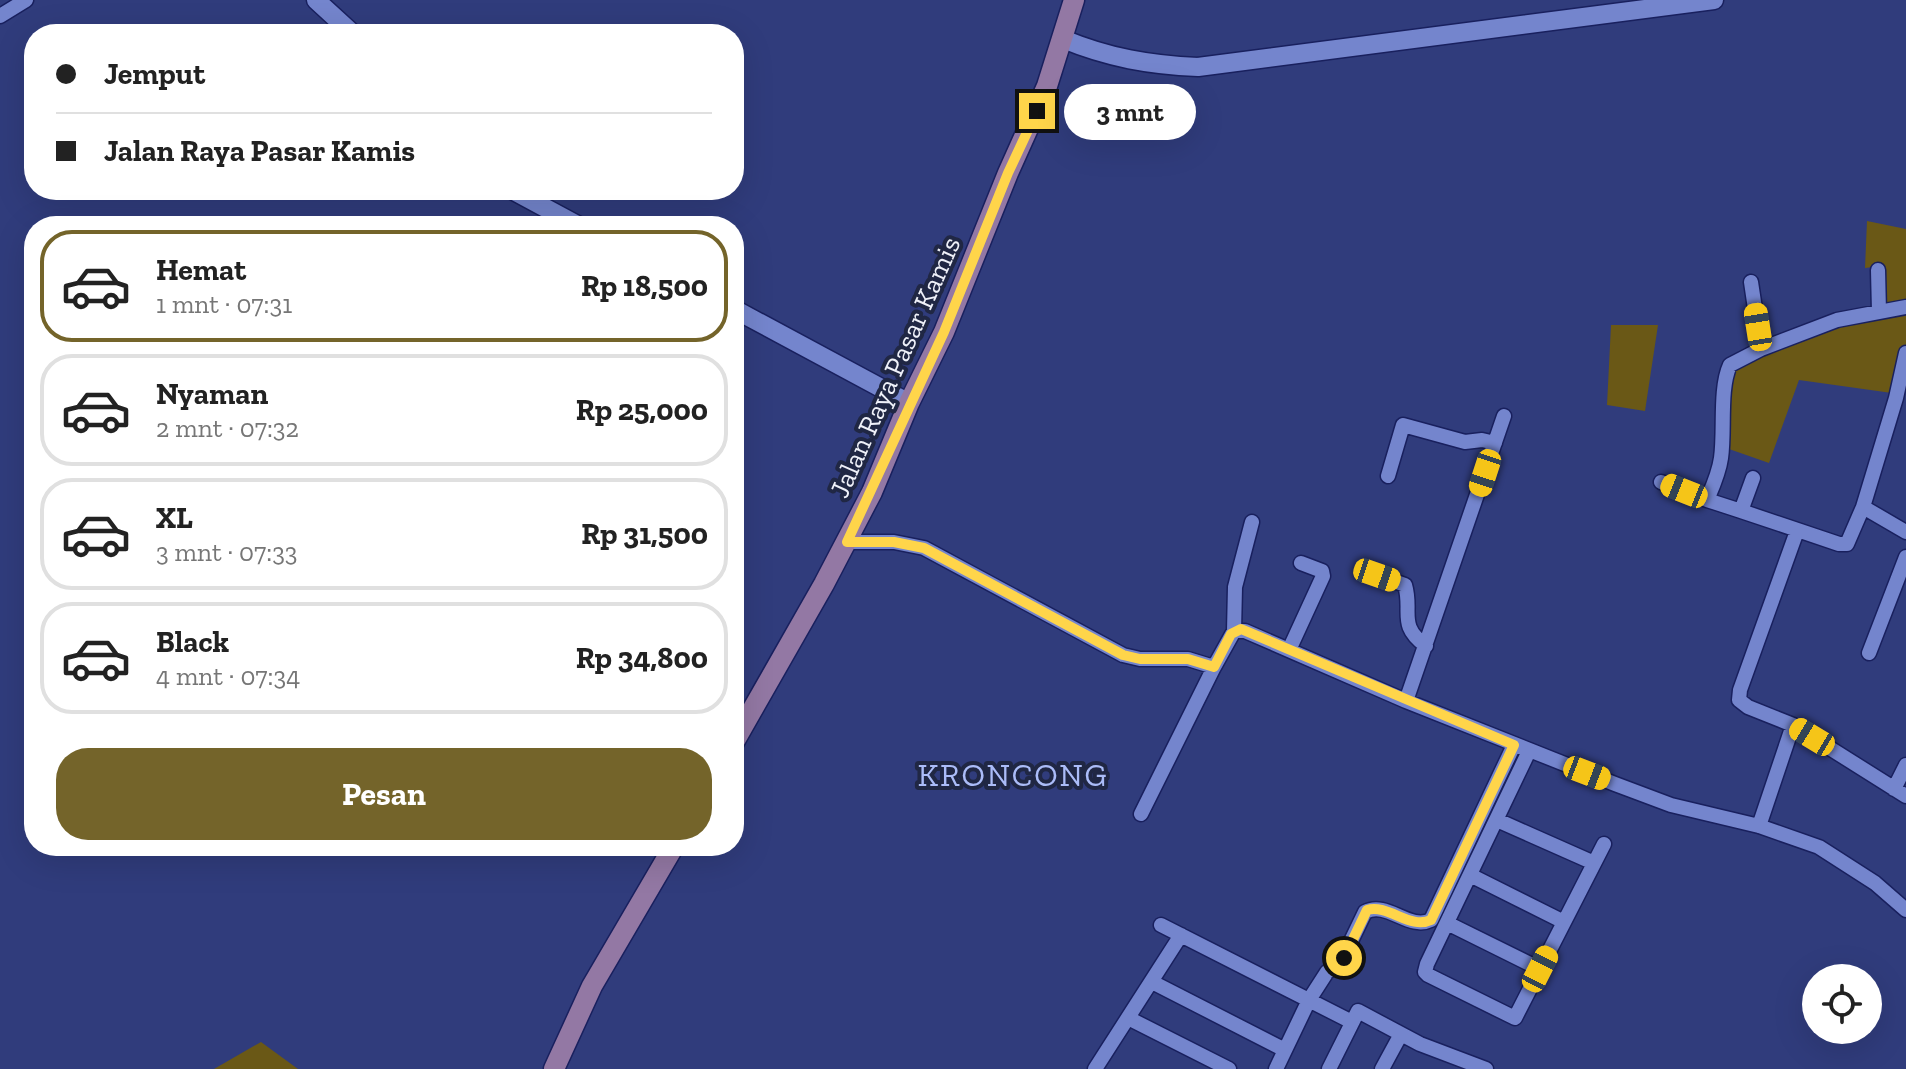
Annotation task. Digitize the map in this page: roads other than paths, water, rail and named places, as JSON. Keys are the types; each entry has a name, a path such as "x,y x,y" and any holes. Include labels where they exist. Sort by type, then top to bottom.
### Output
{"main road":[{"name":"Jalan Raya Pasar Kamis","path":"744,724 872,492 909,403 944,332 1008,173 1037,111 1074,0"},
{"path":"554,1069 592,986 668,856"}],"street":[{"path":"0,16 26,0"},
{"path":"316,0 342,24"},
{"path":"1063,39 1113,56 1154,65 1198,67 1714,0"},
{"path":"531,200 560,216"},
{"path":"1878,270 1879,312"},
{"path":"1751,282 1761,349"},
{"path":"1707,500 1721,459 1727,372 1733,362 1837,320 1906,307"},
{"path":"744,314 909,403"},
{"path":"1661,482 1797,531 1847,544 1863,507 1905,359"},
{"path":"1406,701 1504,416"},
{"path":"1388,476 1403,425 1465,442 1482,440 1495,443"},
{"path":"1741,511 1753,478"},
{"path":"1863,507 1906,532"},
{"path":"1141,814 1234,631 1235,587 1252,522"},
{"path":"1797,531 1739,695 1742,704 1793,725 1900,792 1906,765"},
{"path":"847,542 894,542 924,548 1123,655 1140,659 1188,659 1214,667"},
{"path":"1869,653 1906,557"},
{"path":"1289,650 1323,576 1319,569 1301,563"},
{"path":"1377,575 1405,585 1407,625 1416,639 1426,646"},
{"path":"1234,631 1245,631 1406,701 1671,805 1759,826 1819,847 1875,883 1906,910"},
{"path":"1759,826 1793,725"},
{"path":"1276,1069 1309,1000 1327,972 1340,964 1367,910 1379,909 1417,923 1431,920 1514,745"},
{"path":"1529,751 1425,972 1431,978 1515,1018 1604,844"},
{"path":"1497,820 1594,863"},
{"path":"1470,875 1564,922"},
{"path":"1447,923 1540,969"},
{"path":"1161,925 1352,1022"},
{"path":"1095,1069 1181,935"},
{"path":"1152,982 1285,1050"},
{"path":"1329,1069 1358,1011 1433,1050 1486,1069"},
{"path":"1128,1018 1222,1068"},
{"path":"1382,1069 1401,1034"}],"district":[{"name":"KRONCONG","path":"1013,775"}]}
